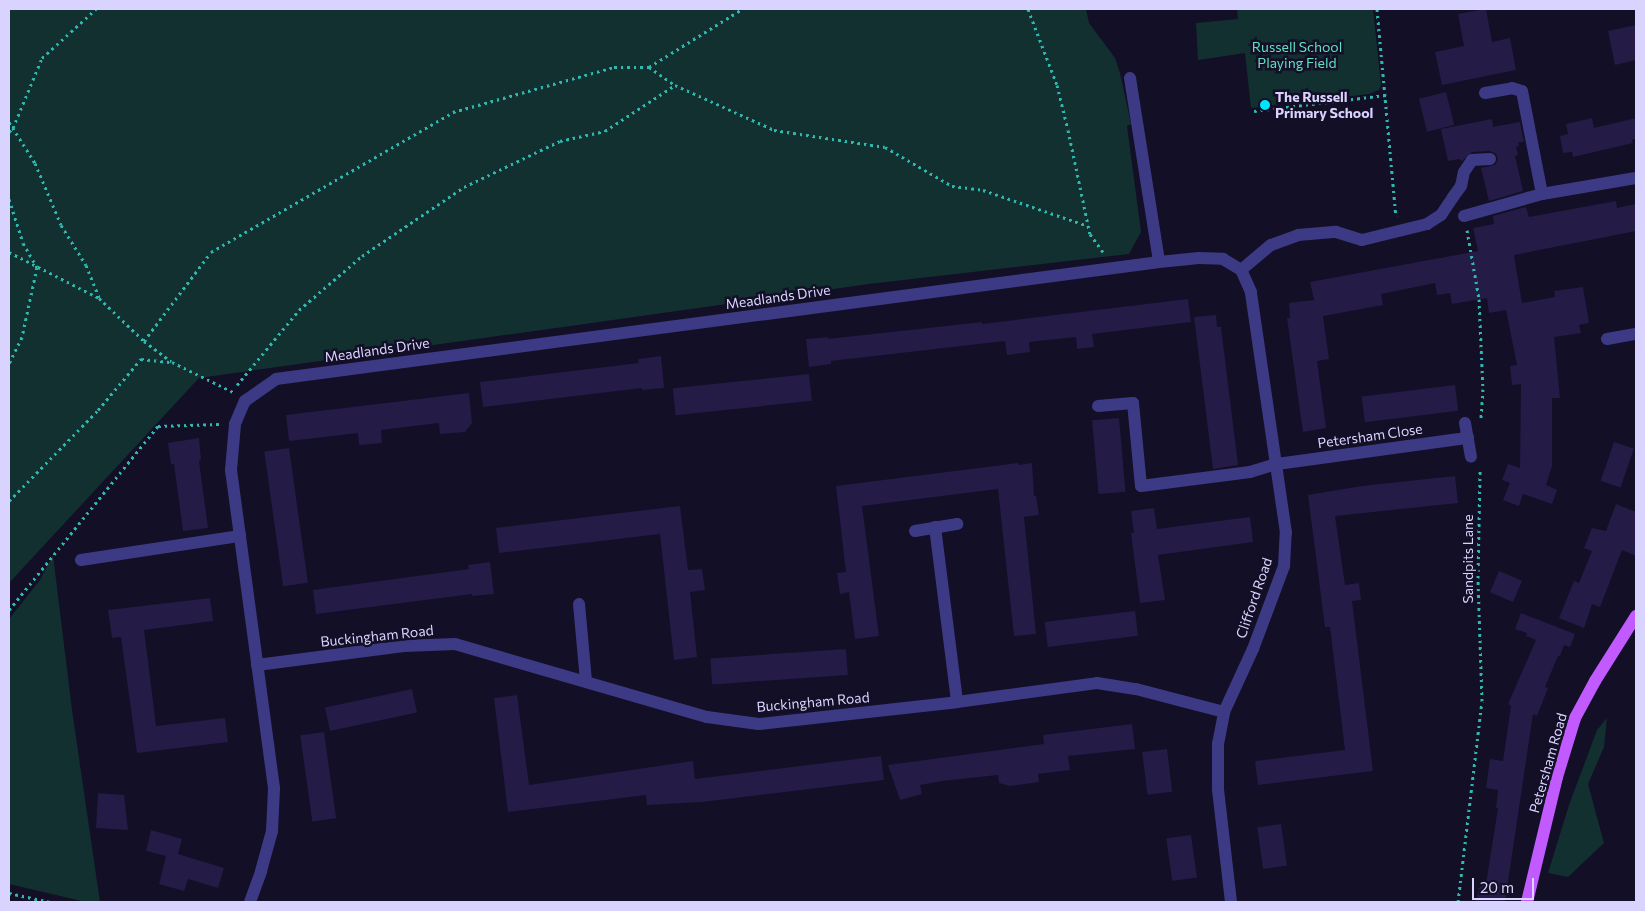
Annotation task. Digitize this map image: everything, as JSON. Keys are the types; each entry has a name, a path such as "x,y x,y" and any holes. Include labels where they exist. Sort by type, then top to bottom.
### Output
{"main road":[{"name":"Petersham Road","path":"1527,902 1557,777 1575,718 1594,681 1636,616"}],"street":[{"path":"1130,78 1159,262"},
{"path":"1485,93 1512,88 1522,91 1542,194"},
{"path":"1241,270 1271,245 1298,235 1336,232 1362,240 1427,224 1440,215 1461,186 1464,172 1472,160 1490,158"},
{"path":"1464,216 1542,194 1636,178"},
{"name":"Meadlands Drive","path":"245,401 276,379 1123,266 1199,258 1223,259 1241,270"},
{"name":"Clifford Road","path":"1231,902 1218,788 1218,744 1224,712 1252,649 1284,566 1286,533 1251,292 1241,270"},
{"path":"1607,339 1636,334"},
{"path":"245,401 235,424 231,470 274,788 272,831 262,871 250,902"},
{"name":"Petersham Close","path":"1098,406 1133,403 1140,486 1250,472 1277,464 1468,438"},
{"path":"1465,424 1475,459"},
{"path":"915,531 957,524"},
{"path":"935,528 957,702"},
{"path":"81,560 240,536"},
{"path":"579,604 586,681"},
{"name":"Buckingham Road","path":"257,665 404,646 455,644 707,717 760,724 957,702 1097,683 1136,689 1224,712"}],"path":[{"path":"9,132 13,128 42,58 96,9"},
{"path":"144,342 211,252 452,112 614,67 648,66 742,9"},
{"path":"1028,9 1056,85 1068,130 1090,234 1106,256 1123,266"},
{"path":"1377,9 1398,232"},
{"path":"648,66 675,85 774,130 885,147 952,186 983,190 1088,226"},
{"path":"232,391 299,310 362,256 464,187 560,142 605,131 675,85"},
{"path":"1254,111 1386,95"},
{"path":"9,122 35,164 62,225 86,265 99,298"},
{"path":"9,198 23,243 37,267 22,338 9,364"},
{"path":"1464,216 1479,299 1483,389 1480,425"},
{"path":"9,252 99,298 144,342 172,362 232,391 245,401"},
{"path":"9,501 98,410 141,359 172,362"},
{"path":"9,610 158,426 235,424"},
{"name":"Sandpits Lane","path":"1458,902 1482,701 1475,459"},
{"path":"9,893 50,902"}],"green space":[{"path":"9,9 1086,9 1089,23 1115,58 1120,73 1131,124 1127,126 1141,232 1129,254 869,284 199,378 9,583"},
{"name":"Russell School Playing Field","path":"1237,9 1373,9 1381,85 1379,90 1369,94 1251,108 1245,53 1198,60 1196,23 1238,19"},
{"path":"53,555 72,710 100,902 86,902 9,884 9,619 40,580"},
{"path":"1607,718 1604,747 1588,784 1604,843 1568,877 1548,873 1569,805 1597,730"}],"building":[{"path":"1486,9 1492,42 1510,38 1516,70 1442,85 1435,52 1464,46 1458,14"},
{"path":"1636,25 1636,60 1615,65 1608,31"},
{"path":"1446,92 1454,125 1427,132 1419,99"},
{"path":"1592,118 1594,128 1636,118 1636,139 1632,140 1633,143 1573,157 1572,152 1563,153 1560,136 1568,134 1566,124"},
{"path":"1492,119 1493,127 1520,122 1524,142 1518,142 1519,146 1516,147 1518,155 1515,156 1523,191 1489,201 1481,168 1495,165 1498,159 1496,154 1490,151 1472,152 1462,161 1459,159 1448,161 1441,129"},
{"path":"1616,201 1617,208 1636,204 1636,231 1514,255 1522,303 1555,297 1554,291 1583,287 1589,323 1579,325 1581,333 1554,337 1560,398 1552,398 1552,466 1546,485 1557,490 1552,504 1523,494 1519,506 1503,500 1510,483 1502,480 1508,464 1520,468 1521,384 1512,385 1510,366 1517,365 1506,310 1489,313 1487,298 1452,304 1450,293 1437,295 1435,283 1381,294 1383,305 1323,316 1329,359 1317,361 1326,428 1303,432 1287,318 1290,318 1289,303 1314,300 1310,282 1478,251 1473,228 1494,224 1493,216 1526,207 1529,217"},
{"path":"1188,299 1191,322 1092,334 1094,347 1077,349 1076,337 1029,342 1030,352 1007,355 1005,341 831,361 831,364 809,367 806,339 829,337 828,339 982,322 982,324"},
{"path":"1216,315 1217,327 1221,327 1238,465 1213,469 1194,317"},
{"path":"661,356 664,388 642,390 642,388 483,407 480,382 639,363 638,359"},
{"path":"809,374 812,401 676,415 673,388"},
{"path":"1455,385 1458,411 1365,422 1362,396"},
{"path":"469,393 472,423 465,432 440,434 439,423 381,430 382,443 359,445 358,433 289,441 286,415"},
{"path":"1119,418 1125,492 1099,494 1092,420"},
{"path":"199,438 201,460 199,461 208,528 183,531 174,464 171,464 168,443"},
{"path":"1614,442 1634,449 1621,488 1601,481"},
{"path":"289,448 308,583 283,586 264,451"},
{"path":"1018,463 1019,465 1032,463 1034,496 1036,496 1039,515 1024,517 1036,634 1014,636 998,489 862,506 879,636 855,639 849,592 840,594 837,573 846,572 836,486"},
{"path":"1455,476 1458,503 1335,516 1345,585 1359,583 1361,600 1352,601 1373,771 1258,785 1255,761 1345,750 1330,627 1325,627 1308,495 1362,486"},
{"path":"1616,504 1636,512 1636,556 1622,550 1600,607 1592,604 1584,628 1559,618 1574,581 1579,583 1592,551 1584,548 1592,528 1606,531"},
{"path":"680,506 688,570 702,569 705,590 690,592 697,657 674,660 660,534 499,553 496,528"},
{"path":"1154,508 1157,529 1250,517 1253,542 1158,555 1165,600 1140,603 1131,533 1134,533 1131,511"},
{"path":"490,562 494,594 472,596 472,594 316,614 313,590 469,569 468,565"},
{"path":"1499,571 1522,581 1513,602 1490,592"},
{"path":"210,598 213,621 144,630 156,726 225,718 228,742 137,753 121,637 112,638 108,610"},
{"path":"1135,611 1138,636 1048,647 1045,622"},
{"path":"1521,613 1575,634 1570,647 1564,645 1560,656 1558,656 1545,687 1548,688 1537,716 1533,714 1505,902 1476,902 1480,883 1486,884 1498,808 1496,808 1498,790 1486,788 1490,759 1503,761 1511,706 1508,704 1536,640 1526,636 1527,633 1515,629"},
{"path":"846,649 848,675 712,684 710,658"},
{"path":"412,689 417,712 330,731 325,708"},
{"path":"517,695 529,785 693,761 695,779 881,756 884,780 702,802 647,805 646,795 508,812 494,698"},
{"path":"1132,724 1135,749 1068,756 1070,770 1038,774 1039,782 1010,786 999,783 998,775 942,781 920,785 922,794 900,800 888,765 1044,744 1043,735"},
{"path":"324,732 336,818 312,821 300,735"},
{"path":"1167,749 1172,792 1147,795 1142,752"},
{"path":"98,793 124,795 128,830 96,828"},
{"path":"1281,824 1287,866 1263,869 1257,827"},
{"path":"151,830 182,839 178,854 224,868 218,888 188,879 184,891 159,884 166,856 146,851"},
{"path":"1191,835 1197,878 1172,881 1166,838"}],"place":[{"name":"The Russell Primary School","path":"1265,105"}]}
